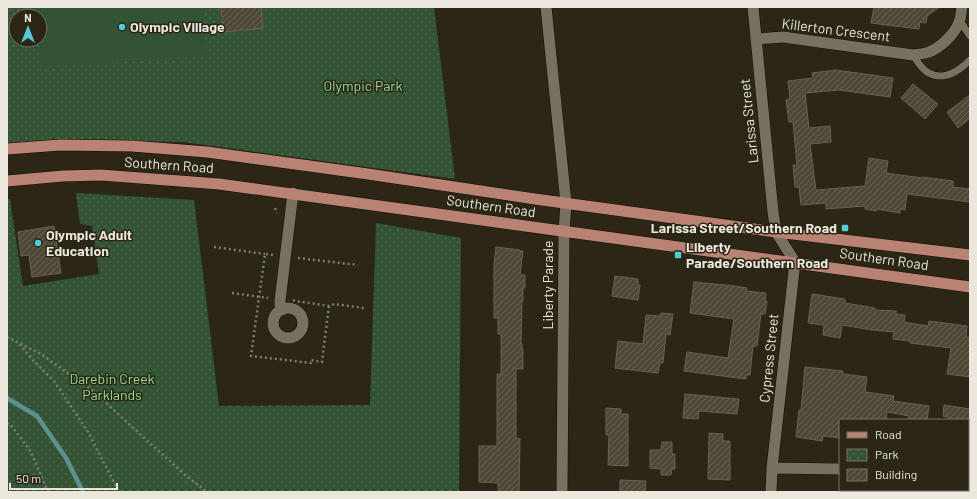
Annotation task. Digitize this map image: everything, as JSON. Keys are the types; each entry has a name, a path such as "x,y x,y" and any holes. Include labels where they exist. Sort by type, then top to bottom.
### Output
{"main road":[{"name":"Southern Road","path":"7,148 60,145 132,146 207,152 776,232 970,255"},
{"name":"Southern Road","path":"7,181 63,176 101,175 219,184 970,287"}],"street":[{"name":"Liberty Parade","path":"546,7 566,203 564,231 562,492"},
{"name":"Larissa Street","path":"753,7 776,232"},
{"name":"Killerton Crescent","path":"756,39 783,37 913,55 923,54 938,47 954,33 960,21 962,7"},
{"path":"281,304 293,193"},
{"path":"776,232 795,262"},
{"name":"Cypress Street","path":"770,492 795,262"},
{"path":"772,468 839,469"}],"lane":[{"path":"960,21 970,36"},
{"path":"913,55 921,67 928,72 943,76 951,74 970,60"}],"path":[{"path":"276,208 279,218"},
{"path":"214,247 275,255"},
{"path":"265,254 258,296 251,356 311,363 311,360 322,362 329,306"},
{"path":"293,257 358,265"},
{"path":"232,293 258,296 281,304 291,298 295,301 329,306 334,304 364,308"},
{"path":"7,337 41,354 94,392 184,474 207,492"},
{"path":"19,342 33,360 54,381 88,432 119,492"},
{"path":"7,423 31,452 48,492"}],"green space":[{"name":"Olympic Park","path":"7,7 434,7 455,179 183,142 54,140 7,143"},
{"name":"Olympic Village","path":"203,7 207,56 42,67 41,48 48,48 48,8 38,8"},
{"name":"Darebin Creek Parklands","path":"76,193 194,200 219,406 370,405 376,223 461,238 459,492 7,492 7,199 10,199 23,286 99,274 92,226 80,224"}],"building":[{"path":"221,7 261,7 263,28 224,32"},
{"path":"874,7 940,7 927,16 926,23 920,22 919,29 871,23"},
{"path":"836,70 893,78 890,97 839,90 805,93 809,128 830,126 831,142 810,144 816,190 865,186 869,158 888,161 886,173 953,181 953,187 970,189 970,202 907,194 905,210 900,209 900,213 876,209 876,211 865,209 865,206 826,209 826,203 801,205 799,187 795,187 793,165 797,165 793,122 789,122 786,100 790,99 788,81 813,78 812,73"},
{"path":"913,84 938,104 925,119 901,98"},
{"path":"970,95 970,118 958,128 947,112"},
{"name":"Olympic Adult Education","path":"54,226 61,273 32,277 29,255 21,256 18,232"},
{"path":"496,247 523,251 520,275 525,275 525,288 523,288 522,301 521,344 523,349 523,369 516,369 516,438 520,439 519,492 498,492 498,483 479,482 479,446 497,446 497,374 501,374 501,334 498,334 498,318 494,318 494,265"},
{"path":"615,276 638,279 638,285 640,285 638,300 612,296"},
{"path":"694,282 735,286 747,288 746,291 766,293 765,301 767,301 765,314 761,314 757,346 753,346 750,375 746,375 746,379 684,371 687,352 728,358 734,319 690,313"},
{"path":"812,294 845,299 845,303 875,308 875,310 896,311 896,314 905,315 904,322 928,326 929,321 967,326 966,337 970,337 970,377 947,374 951,348 910,343 910,341 893,339 894,332 842,325 840,338 823,335 824,325 808,323"},
{"path":"661,313 673,314 670,335 666,334 663,363 660,363 658,373 615,368 618,341 643,344 646,315 660,316"},
{"path":"805,367 843,371 843,374 867,377 865,392 894,396 893,401 929,406 927,419 908,419 909,416 887,412 886,419 839,419 839,438 823,436 822,441 796,437 799,410 801,410"},
{"path":"685,394 739,399 737,414 699,411 698,419 683,418"},
{"path":"944,405 970,409 970,420 950,419 943,416"},
{"path":"606,408 621,409 621,414 628,414 628,466 608,465 609,435 606,435"},
{"path":"709,433 723,434 723,441 730,441 730,480 708,479"},
{"path":"662,442 672,442 672,454 675,454 675,469 672,469 671,475 661,475 661,469 650,468 650,450 661,450"},
{"path":"620,480 646,481 645,492 620,492"}],"waterway":[{"path":"7,398 37,416 66,458 83,492"}],"place":[{"name":"Olympic Village","path":"122,27"},
{"name":"Larissa Street/Southern Road","path":"845,228"},
{"name":"Olympic Adult Education","path":"38,243"},
{"name":"Liberty Parade/Southern Road","path":"678,255"}]}
